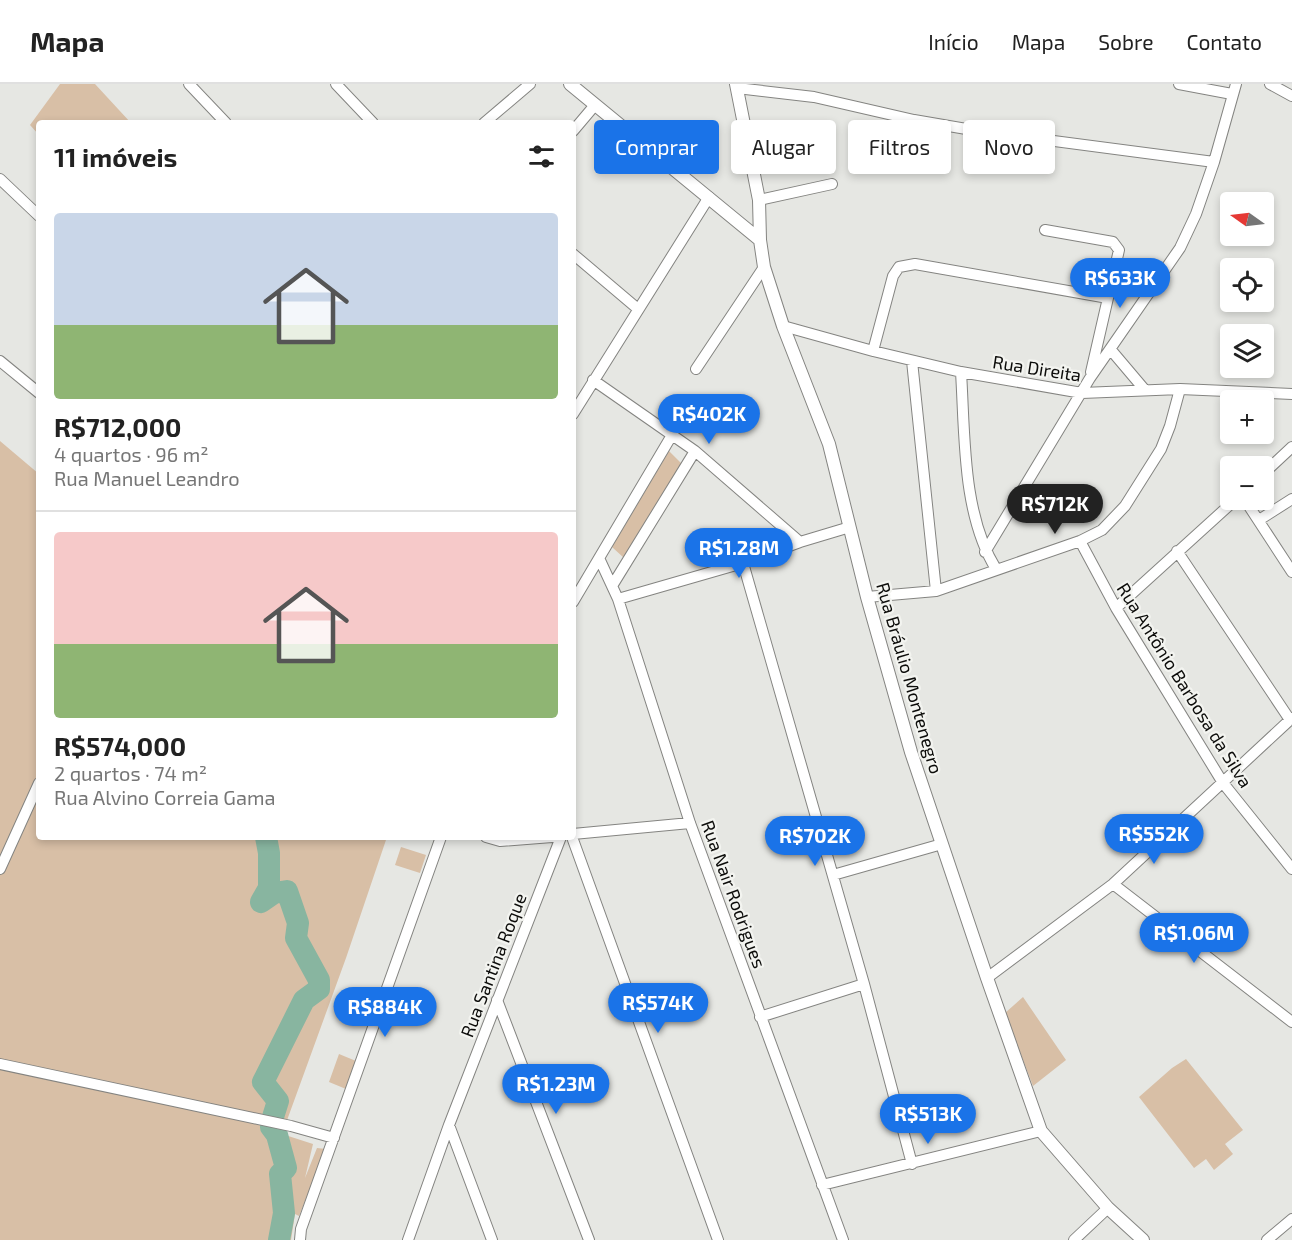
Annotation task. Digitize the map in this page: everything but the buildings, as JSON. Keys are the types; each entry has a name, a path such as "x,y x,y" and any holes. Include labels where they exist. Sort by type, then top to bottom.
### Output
{"street":[{"path":"189,84 223,120"},
{"path":"336,84 370,120"},
{"path":"488,120 530,84"},
{"path":"570,84 760,240"},
{"path":"985,552 1090,378 1180,248 1196,214 1214,162 1234,89 1179,84"},
{"path":"1270,84 1292,96"},
{"path":"737,86 814,97 914,120 967,129 1214,162"},
{"name":"Rua Bráulio Montenegro","path":"737,86 759,200 760,240 764,267 783,326 829,444 867,597 911,752 987,978 1041,1131 1108,1208 1143,1240"},
{"path":"576,127 595,105"},
{"path":"0,180 36,213"},
{"path":"759,200 832,184"},
{"path":"576,409 709,197"},
{"path":"1045,230 1113,242 1119,250 1090,378"},
{"path":"576,257 638,309"},
{"path":"873,351 893,276 899,267 915,264 1107,298"},
{"path":"696,369 764,267"},
{"name":"Rua Direita","path":"783,326 961,372 1082,393 1180,389 1292,394"},
{"path":"1111,350 1144,389"},
{"path":"0,361 36,391"},
{"path":"912,361 936,591"},
{"path":"961,372 969,483 979,535 985,552 996,569"},
{"path":"593,380 695,451 800,542"},
{"path":"867,597 936,591 1080,541 1102,530 1125,506 1161,449 1180,389"},
{"path":"576,597 672,435"},
{"path":"1274,464 1291,449"},
{"path":"612,586 695,451"},
{"path":"1258,520 1292,499"},
{"path":"1116,608 1224,510"},
{"path":"1252,510 1292,572"},
{"path":"618,599 850,527"},
{"name":"Rua Antônio Barbosa da Silva","path":"1080,541 1116,608 1223,783 1292,869"},
{"path":"987,978 1113,884 1291,719 1178,551"},
{"name":"Rua Nair Rodrigues","path":"599,558 618,599 690,823 843,1240"},
{"path":"743,562 864,984 912,1164"},
{"path":"0,869 36,790"},
{"path":"576,836 690,823"},
{"path":"300,1240 301,1229 440,840"},
{"path":"496,840 520,840"},
{"name":"Rua Santina Roque","path":"408,1240 449,1125 560,840"},
{"path":"573,840 718,1240"},
{"path":"833,875 942,844"},
{"path":"1113,884 1292,1022"},
{"path":"760,1017 864,984"},
{"path":"497,1000 589,1240"},
{"path":"0,1064 291,1126 333,1138"},
{"path":"449,1125 492,1240"},
{"path":"822,1185 1041,1131"},
{"path":"1074,1240 1108,1208"},
{"path":"1267,1240 1292,1219"}],"shaded area":[{"path":"60,84 95,84 128,120 36,120 36,132 30,125"},
{"path":"0,441 36,471 36,840 386,840 282,1134 313,1144 305,1178 317,1148 326,1149 299,1216 295,1214 291,1240 0,1240"},
{"path":"669,451 682,464 624,558 612,547"},
{"path":"401,847 426,855 420,873 395,865"},
{"path":"1023,997 1066,1060 1033,1086 1005,1013"},
{"path":"339,1054 356,1061 346,1089 329,1082"},
{"path":"1186,1059 1243,1130 1225,1144 1233,1154 1214,1170 1206,1159 1194,1168 1139,1097 1172,1068"}],"waterway":[{"path":"267,840 269,888 261,902 274,893 287,891 298,923 296,938 319,980 319,989 304,1000 263,1082 278,1101 273,1117"},
{"path":"271,1127 277,1135 286,1168 280,1174 284,1213 279,1240"}]}
